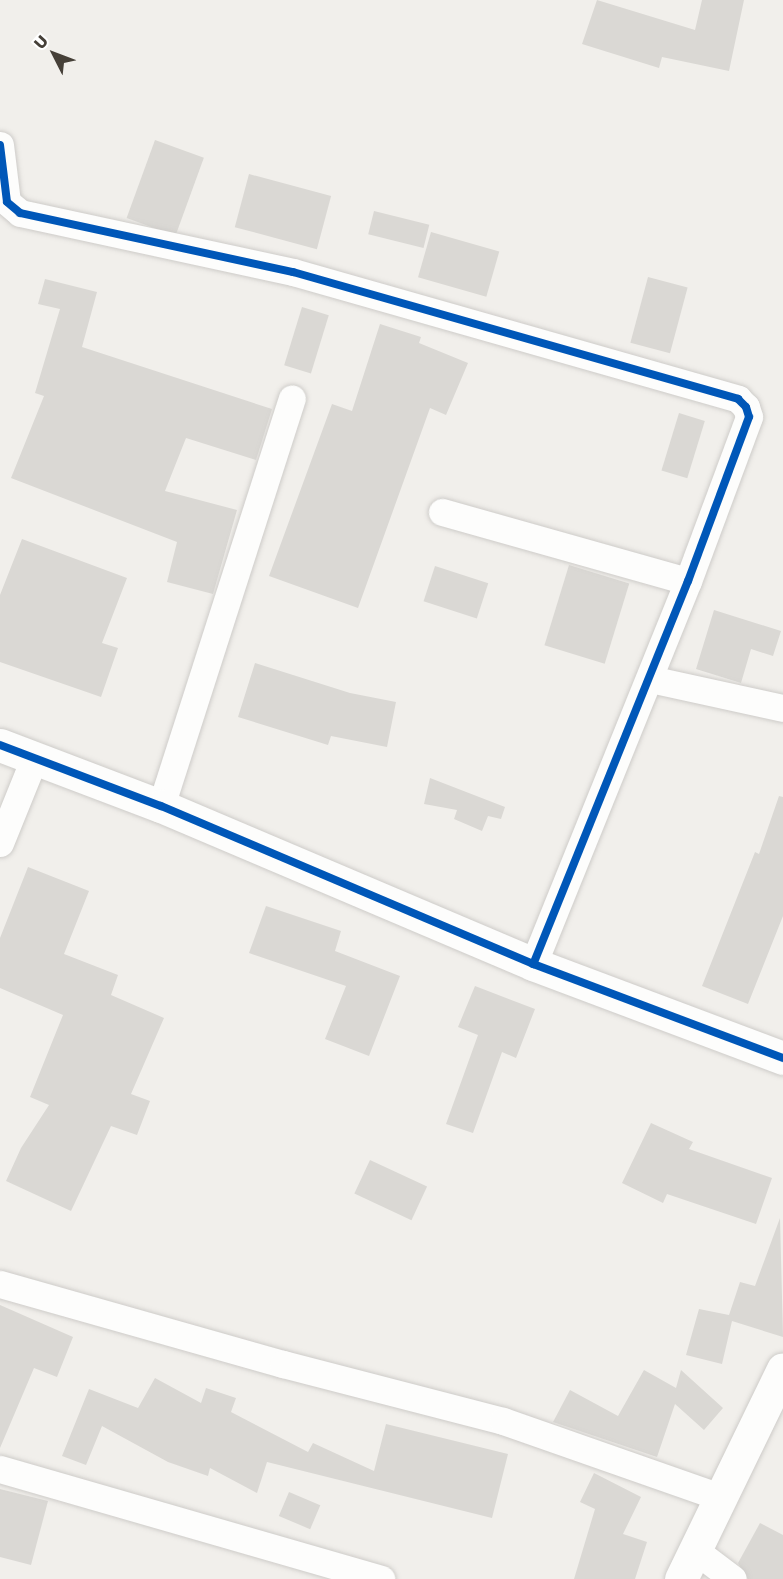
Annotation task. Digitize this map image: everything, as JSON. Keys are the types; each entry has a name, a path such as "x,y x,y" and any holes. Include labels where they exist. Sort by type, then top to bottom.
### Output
{"street":[{"path":"0,145 7,202 20,213 293,272 738,399 748,417 650,679 533,964"},
{"path":"161,806 292,399"},
{"path":"442,512 688,581"},
{"path":"650,679 783,708"},
{"path":"0,745 161,806 533,964 783,1058"},
{"path":"0,843 34,759"},
{"path":"0,1284 283,1364 503,1420 720,1497"},
{"path":"681,1579 720,1497 779,1388"},
{"path":"0,1469 381,1579"},
{"path":"696,1551 733,1579"}],"building":[{"path":"597,0 695,30 702,0 744,0 729,71 662,57 659,68 582,44"},
{"path":"155,140 204,158 175,236 127,218"},
{"path":"249,174 331,196 317,249 235,227"},
{"path":"374,211 429,225 424,248 368,234"},
{"path":"431,232 499,252 486,297 418,277"},
{"path":"648,277 688,288 670,353 630,343"},
{"path":"45,279 97,292 82,347 272,409 256,460 186,438 165,491 237,510 213,594 167,582 177,542 11,478 44,396 35,393 60,309 38,304"},
{"path":"302,307 329,315 311,374 284,365"},
{"path":"380,324 421,337 419,343 468,363 446,415 430,408 358,608 269,576 332,404 352,411"},
{"path":"679,413 705,421 687,478 661,470"},
{"path":"22,539 127,578 102,643 118,648 101,697 0,662 0,595"},
{"path":"569,565 629,583 605,664 544,645"},
{"path":"435,566 488,583 477,618 424,601"},
{"path":"714,610 781,631 773,656 751,649 741,683 696,669"},
{"path":"255,663 350,693 396,702 387,747 331,736 328,745 238,717"},
{"path":"430,778 505,807 501,819 488,816 482,831 454,819 457,810 424,804"},
{"path":"779,796 783,797 783,916 748,1004 702,986 755,852 759,854"},
{"path":"28,867 89,891 64,954 118,975 111,995 164,1018 131,1094 150,1101 137,1135 111,1126 71,1211 6,1181 21,1148 49,1105 30,1097 63,1015 0,988 0,938"},
{"path":"266,906 341,931 335,951 400,976 369,1056 325,1039 346,986 249,953"},
{"path":"475,986 535,1009 516,1058 502,1052 473,1133 446,1124 478,1035 458,1027"},
{"path":"651,1123 693,1142 689,1149 772,1178 756,1224 667,1194 663,1203 622,1183"},
{"path":"370,1160 427,1187 411,1220 354,1194"},
{"path":"780,1218 783,1337 732,1321 722,1364 686,1355 699,1309 729,1315 740,1282 755,1286"},
{"path":"0,1305 73,1337 57,1377 34,1368 0,1448"},
{"path":"644,1370 676,1388 681,1370 723,1408 704,1430 675,1404 657,1457 553,1422 570,1390 618,1416"},
{"path":"155,1378 201,1403 206,1388 236,1398 231,1412 308,1452 313,1443 374,1471 386,1424 508,1454 492,1518 267,1462 257,1493 210,1468 208,1476 168,1462 102,1426 86,1465 62,1456 89,1389 138,1408"},
{"path":"594,1473 641,1497 623,1534 647,1542 635,1579 574,1579 595,1509 580,1502"},
{"path":"0,1489 48,1501 31,1565 0,1557"},
{"path":"289,1492 320,1505 310,1529 279,1516"},
{"path":"760,1523 783,1535 783,1579 748,1579 738,1563"}],"cycle path":[{"path":"0,145 7,202 20,213 293,272 738,399 746,407 749,417 688,581 533,964"},
{"path":"0,745 161,806 533,964 783,1058"}]}
